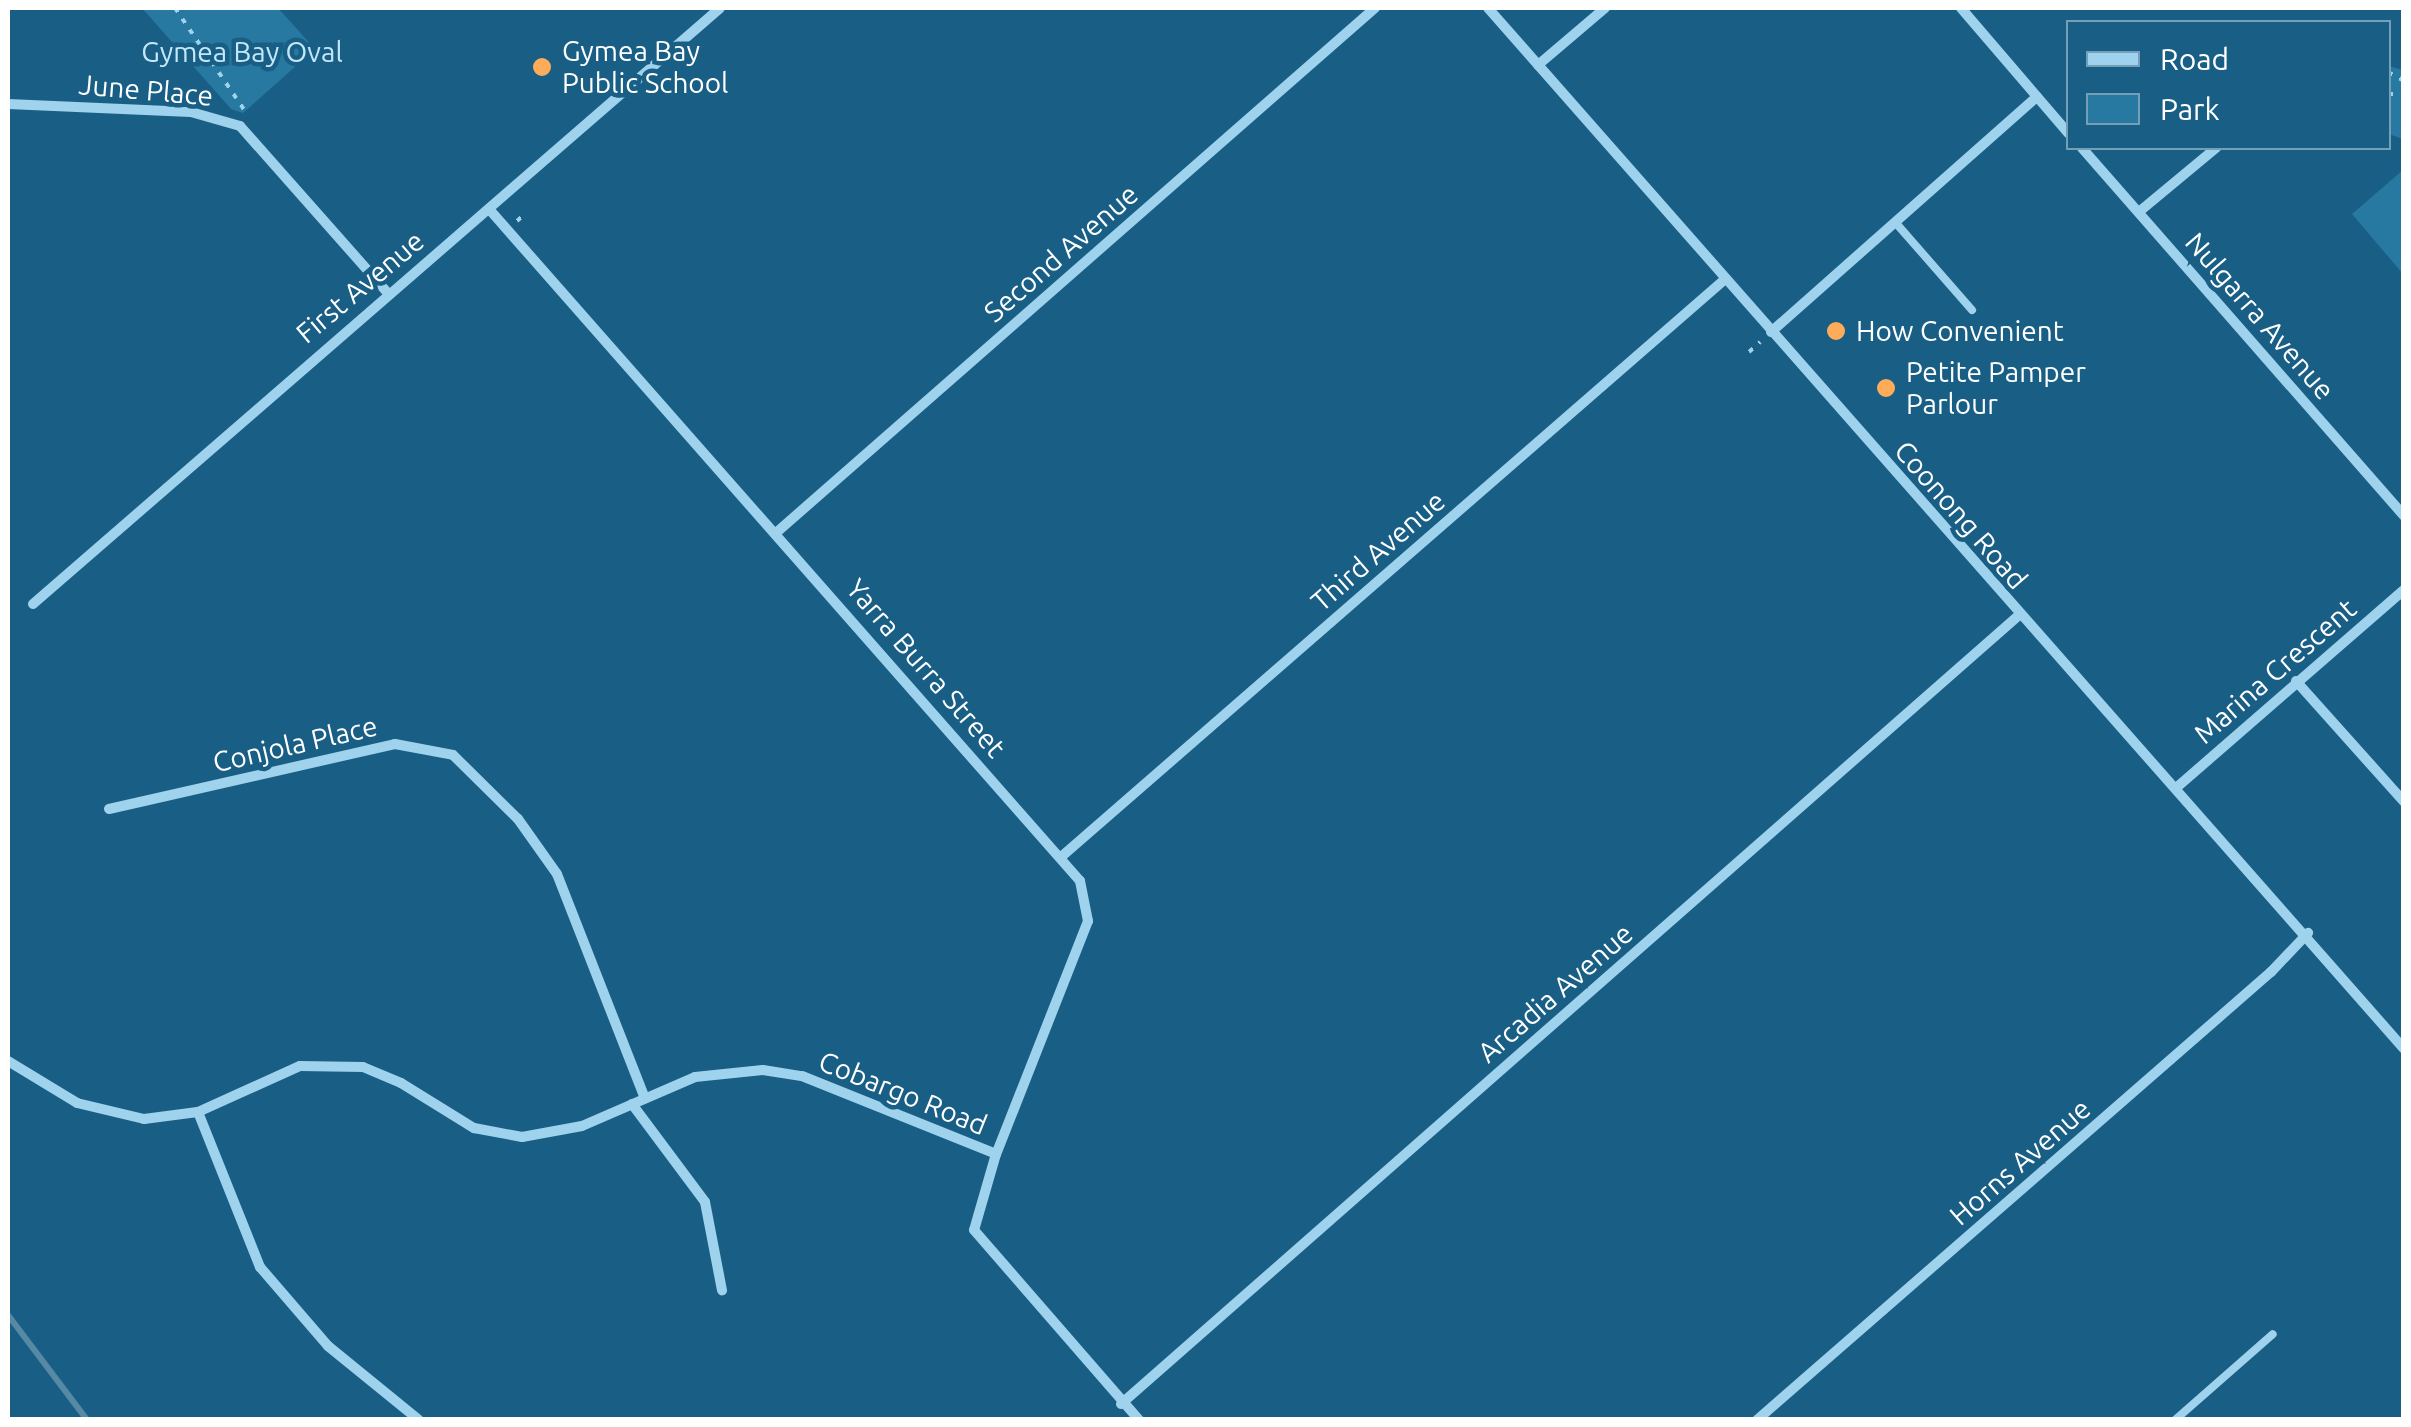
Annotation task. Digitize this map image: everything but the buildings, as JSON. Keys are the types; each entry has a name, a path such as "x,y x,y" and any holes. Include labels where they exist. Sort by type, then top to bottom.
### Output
{"street":[{"name":"First Avenue","path":"33,604 386,291 489,209 720,8"},
{"name":"Second Avenue","path":"776,532 1375,8"},
{"name":"Coonong Road","path":"1488,8 2018,616 2308,933 2404,1049"},
{"path":"1538,64 1605,8"},
{"path":"1961,8 2066,130"},
{"path":"1770,332 2036,97"},
{"name":"June Place","path":"8,104 191,112 221,117 247,134 386,291"},
{"name":"Nulgarra Avenue","path":"2084,150 2404,516"},
{"path":"2140,211 2214,150"},
{"name":"Yarra Burra Street","path":"489,209 1080,882 1088,921 996,1154 974,1230 1122,1404"},
{"name":"Third Avenue","path":"1061,857 1724,280"},
{"name":"Marina Crescent","path":"2176,788 2404,590"},
{"name":"Arcadia Avenue","path":"1122,1404 2018,616"},
{"path":"2296,681 2404,802"},
{"name":"Conjola Place","path":"109,809 396,744 453,754 518,819 557,874 644,1098"},
{"name":"Horns Avenue","path":"1756,1420 2272,972 2308,933"},
{"name":"Cobargo Road","path":"8,1061 77,1103 144,1118 198,1112 273,1077 322,1064 381,1072 459,1121 504,1135 561,1132 720,1072 785,1073 996,1154"},
{"path":"632,1104 705,1202 722,1290"},
{"path":"198,1112 260,1266 328,1346 419,1420"},
{"path":"1122,1404 1138,1420"}],"lane":[{"path":"1895,222 1972,310"},
{"path":"2174,1420 2273,1334"}],"path":[{"path":"175,8 248,116 247,134"}],"green space":[{"name":"Gymea Bay Oval","path":"142,8 278,8 315,49 243,113 231,109"},
{"path":"2391,67 2403,70 2403,139 2391,135"},
{"path":"2403,170 2403,274 2352,214"}],"waterway":[{"path":"8,1315 87,1420"}],"place":[{"name":"Gymea Bay Public School","path":"542,67"},
{"name":"How Convenient","path":"1836,331"},
{"name":"Petite Pamper Parlour","path":"1886,388"}]}
